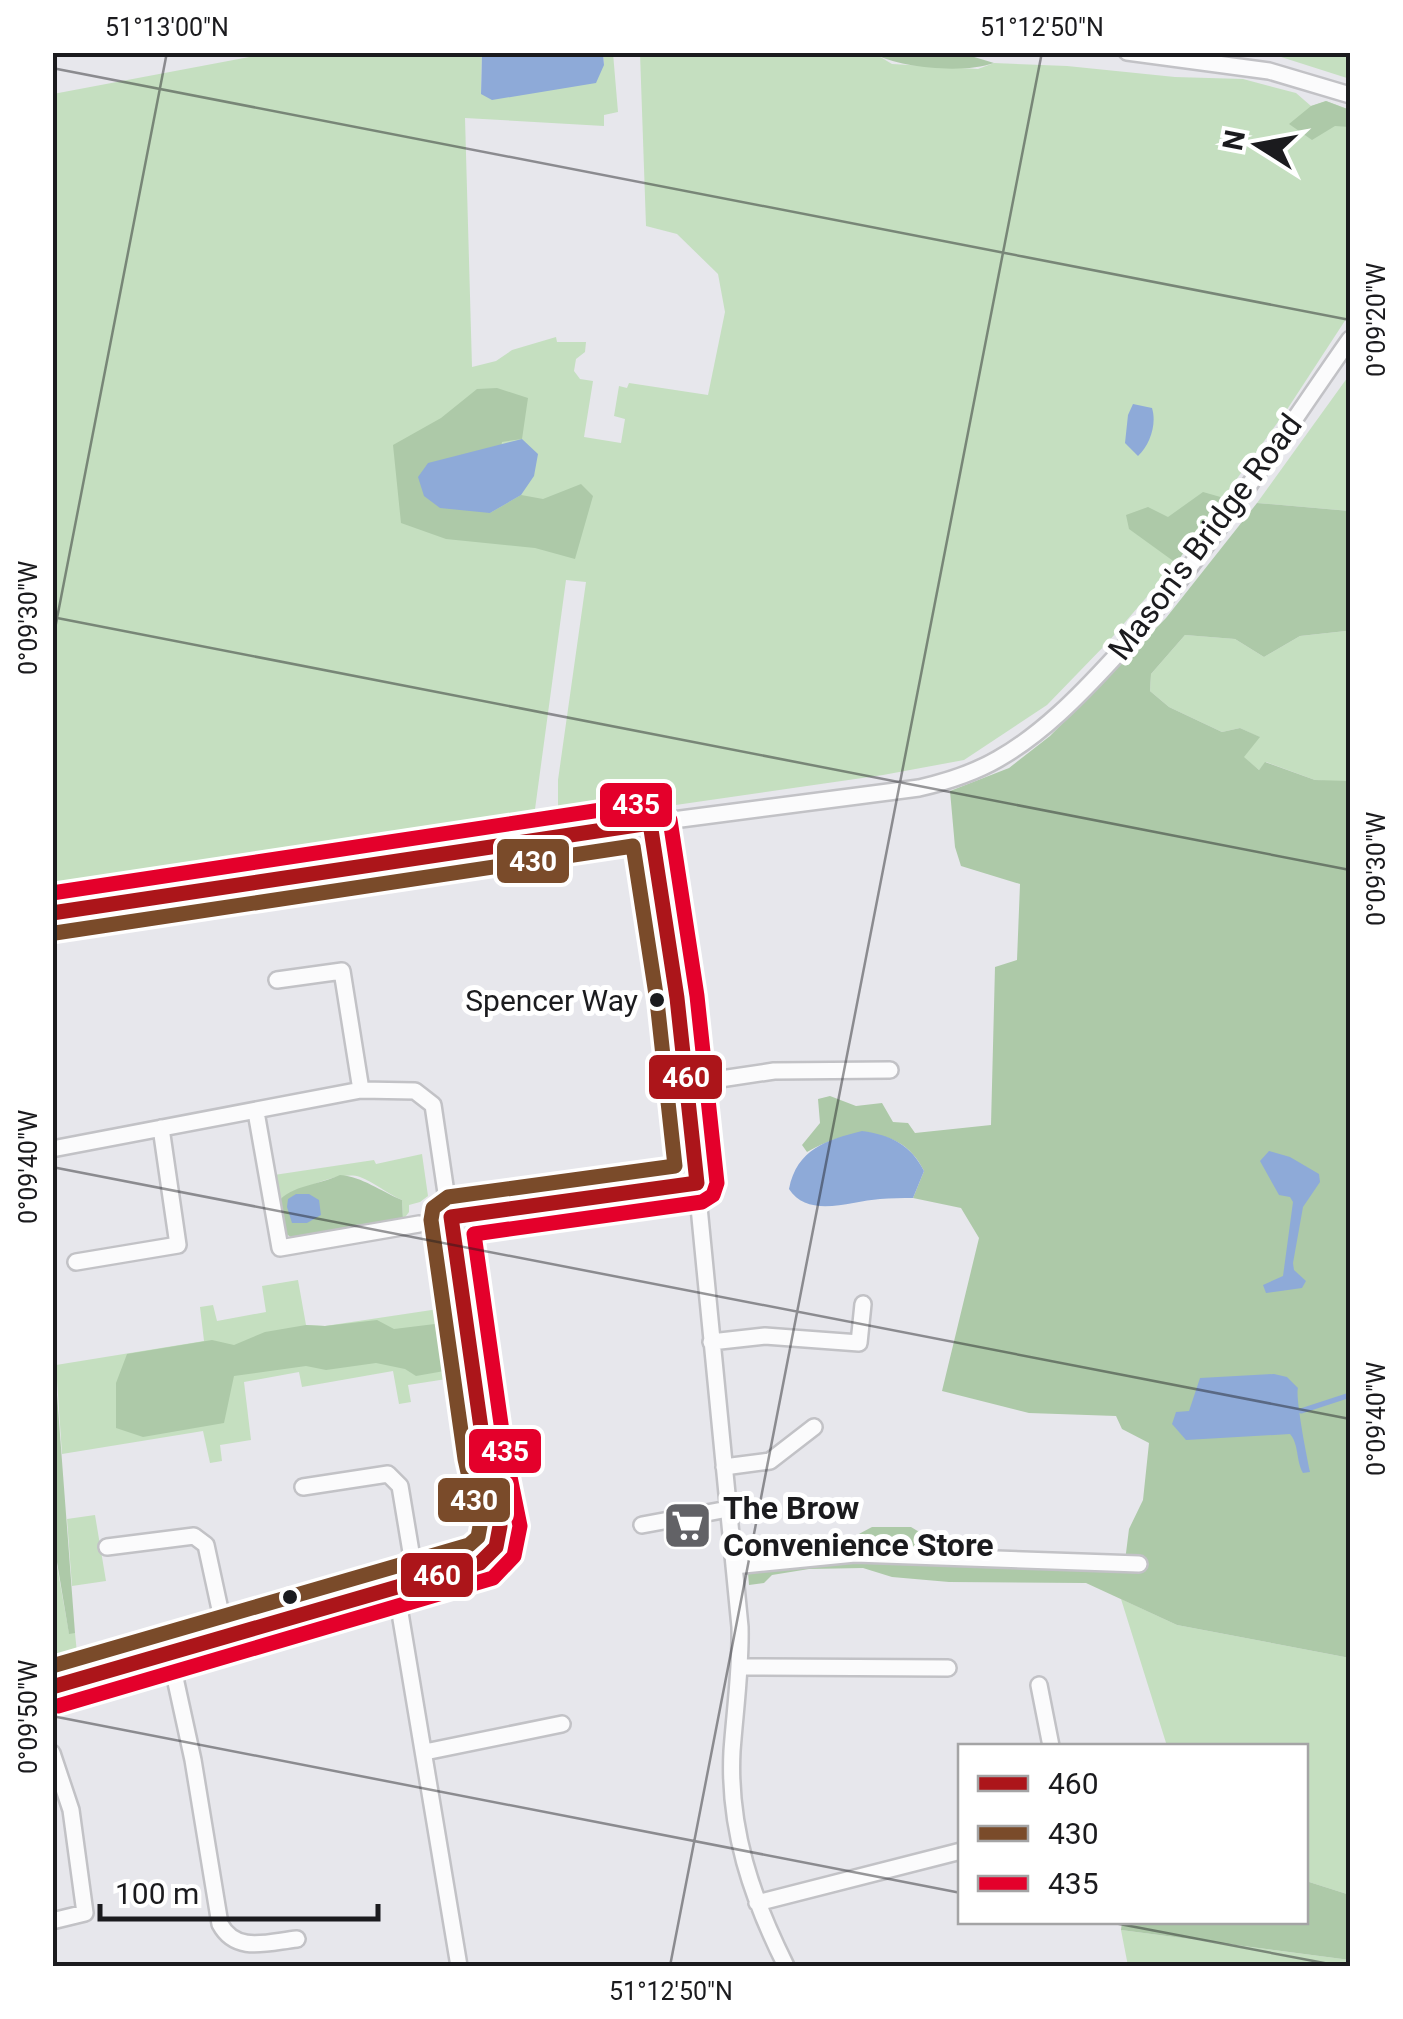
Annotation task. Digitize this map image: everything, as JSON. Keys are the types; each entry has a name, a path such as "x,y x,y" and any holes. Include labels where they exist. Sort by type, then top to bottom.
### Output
{"street":[{"path":"1127,52 1270,70 1350,95"},
{"name":"Mason's Bridge Road","path":"52,913 650,823 919,788 946,782 997,760 1049,722 1136,634 1184,574 1350,339"},
{"path":"650,823 688,1084 734,1566 741,1666 732,1753 737,1835 757,1904 786,1966"},
{"path":"277,980 342,971 360,1090"},
{"path":"688,1084 774,1071 890,1070"},
{"path":"52,1149 360,1090 415,1091 433,1105 485,1456 500,1526 496,1547 480,1563 52,1687"},
{"path":"256,1112 280,1248 419,1224"},
{"path":"76,1262 178,1245 161,1128"},
{"path":"452,1217 698,1183"},
{"path":"712,1342 766,1336 858,1344 863,1304"},
{"path":"724,1467 770,1461 814,1426"},
{"path":"303,1488 388,1474 400,1486 416,1582"},
{"path":"642,1525 728,1509"},
{"path":"107,1548 194,1536 206,1545 226,1637"},
{"path":"734,1566 854,1554 1139,1564"},
{"path":"396,1589 459,1966"},
{"path":"170,1654 193,1760 220,1924 227,1938 240,1944 297,1939"},
{"path":"741,1666 948,1668"},
{"path":"1039,1684 1051,1744"},
{"path":"425,1752 562,1724"},
{"path":"52,1753 71,1810 85,1913 52,1921"},
{"path":"757,1904 958,1852"}],"green space":[{"path":"482,52 481,94 604,65 603,53 613,53 618,112 604,115 604,126 465,118 472,367 556,337 557,342 586,342 574,371 580,379 593,381 584,437 621,443 625,419 614,416 619,386 627,388 629,383 708,395 725,312 718,274 677,234 646,226 640,53 872,52 892,64 978,69 994,63 1067,66 1175,77 1243,79 1296,93 1311,106 1326,101 1350,110 1350,313 1288,408 1176,563 1108,642 1047,705 964,760 558,822 558,780 586,582 566,580 533,824 53,898 53,94 271,53"},
{"path":"872,53 961,53 994,63 932,68"},
{"path":"1274,53 1350,53 1350,79 1278,56"},
{"path":"1326,101 1350,110 1350,127 1335,126 1312,140 1289,124 1311,106"},
{"path":"1350,374 1350,511 1257,503"},
{"path":"497,388 528,398 522,439 502,442 490,513 521,495 543,499 581,484 593,496 575,559 535,548 446,539 401,523 393,445 441,418 477,389"},
{"path":"1203,492 1224,498 1176,563 1129,529 1126,515 1148,507 1168,517"},
{"path":"1257,503 1350,511 1350,639 1346,631 1300,636 1264,657 1235,639 1185,635 1151,674 1150,691 1169,707 1222,732 1240,728 1260,737 1244,757 1259,770 1265,762 1315,780 1350,781 1350,1658 1177,1625 1086,1583 949,1582 892,1577 863,1568 809,1569 772,1575 764,1583 749,1585 746,1548 840,1544 872,1527 911,1527 926,1536 924,1563 1124,1569 1129,1529 1143,1500 1149,1443 1122,1429 1116,1416 1029,1413 942,1391 979,1238 961,1208 913,1198 924,1171 902,1144 872,1134 839,1138 807,1152 802,1145 820,1123 818,1099 830,1096 856,1106 882,1103 893,1122 908,1123 915,1133 991,1125 995,967 1017,960 1020,884 961,866 955,847 950,791 1009,768 1050,736 1166,618"},
{"path":"1346,631 1350,639 1349,784 1315,780 1266,762 1259,770 1243,757 1259,737 1240,728 1222,732 1169,707 1150,691 1151,674 1185,635 1235,639 1264,657 1300,636"},
{"path":"422,1154 428,1196 409,1205 403,1220 402,1200 365,1179 351,1176 318,1183 278,1202 274,1175 374,1160 376,1164"},
{"path":"340,1175 364,1181 402,1200 403,1220 291,1237 284,1233 278,1202 298,1189"},
{"path":"298,1280 306,1325 325,1326 445,1308 453,1378 408,1385 411,1402 399,1404 393,1371 302,1387 299,1372 244,1382 251,1440 220,1445 222,1461 210,1463 203,1431 62,1454 56,1365 204,1341 200,1307 213,1305 217,1321 266,1312 262,1286"},
{"path":"377,1320 394,1329 443,1323 450,1370 416,1376 405,1369 376,1363 326,1370 306,1366 234,1376 224,1423 143,1437 116,1428 116,1383 127,1354 212,1340 234,1345 265,1332"},
{"path":"53,1342 75,1633 69,1634 53,1538"},
{"path":"95,1515 106,1581 72,1586 67,1519"},
{"path":"52,1538 69,1633 75,1633 78,1663 53,1670"},
{"path":"1121,1599 1177,1625 1350,1658 1350,1895 1308,1882 1308,1744 1166,1744"},
{"path":"1308,1882 1350,1895 1350,1960 1121,1930 1122,1924 1308,1924"},
{"path":"1121,1930 1350,1960 1350,1966 1128,1966"}],"water":[{"path":"482,53 603,53 604,65 596,83 492,100 481,94"},
{"path":"1133,404 1152,408 1154,421 1146,446 1138,456 1125,443"},
{"path":"522,439 538,454 534,476 521,495 490,513 440,508 424,496 418,477 428,463"},
{"path":"862,1131 882,1135 913,1154 924,1171 913,1198 818,1206 797,1198 789,1189 806,1155 825,1143"},
{"path":"1269,1151 1290,1157 1319,1174 1320,1182 1303,1207 1293,1263 1294,1270 1306,1281 1302,1288 1266,1293 1263,1285 1283,1276 1293,1202 1290,1197 1279,1195 1260,1161"},
{"path":"296,1194 309,1194 319,1200 321,1215 307,1223 292,1223 288,1199"},
{"path":"1274,1374 1287,1377 1298,1388 1310,1472 1303,1473 1290,1434 1186,1440 1172,1424 1176,1412 1189,1411 1200,1378"}],"waterway":[{"path":"1301,1411 1350,1395"}],"transit line":[{"name":"435","path":"52,893 647,803 658,805 670,820 697,996 717,1183 713,1195 702,1202 474,1234 505,1452 520,1526 514,1556 493,1578 58,1706"},
{"name":"460","path":"650,823 677,998 697,1183"},
{"name":"460","path":"52,913 650,823"},
{"name":"430","path":"52,1666 469,1545 478,1537 480,1526 465,1459 431,1220 433,1208 448,1197 675,1166 657,1001 633,846 55,933"},
{"name":"460","path":"451,1217 697,1183"},
{"name":"460","path":"52,1687 480,1563 496,1547 500,1526 485,1456 451,1217"}],"place":[{"name":"Spencer Way","path":"657,1000"},
{"name":"The Brow Convenience Store","path":"688,1526"}]}
